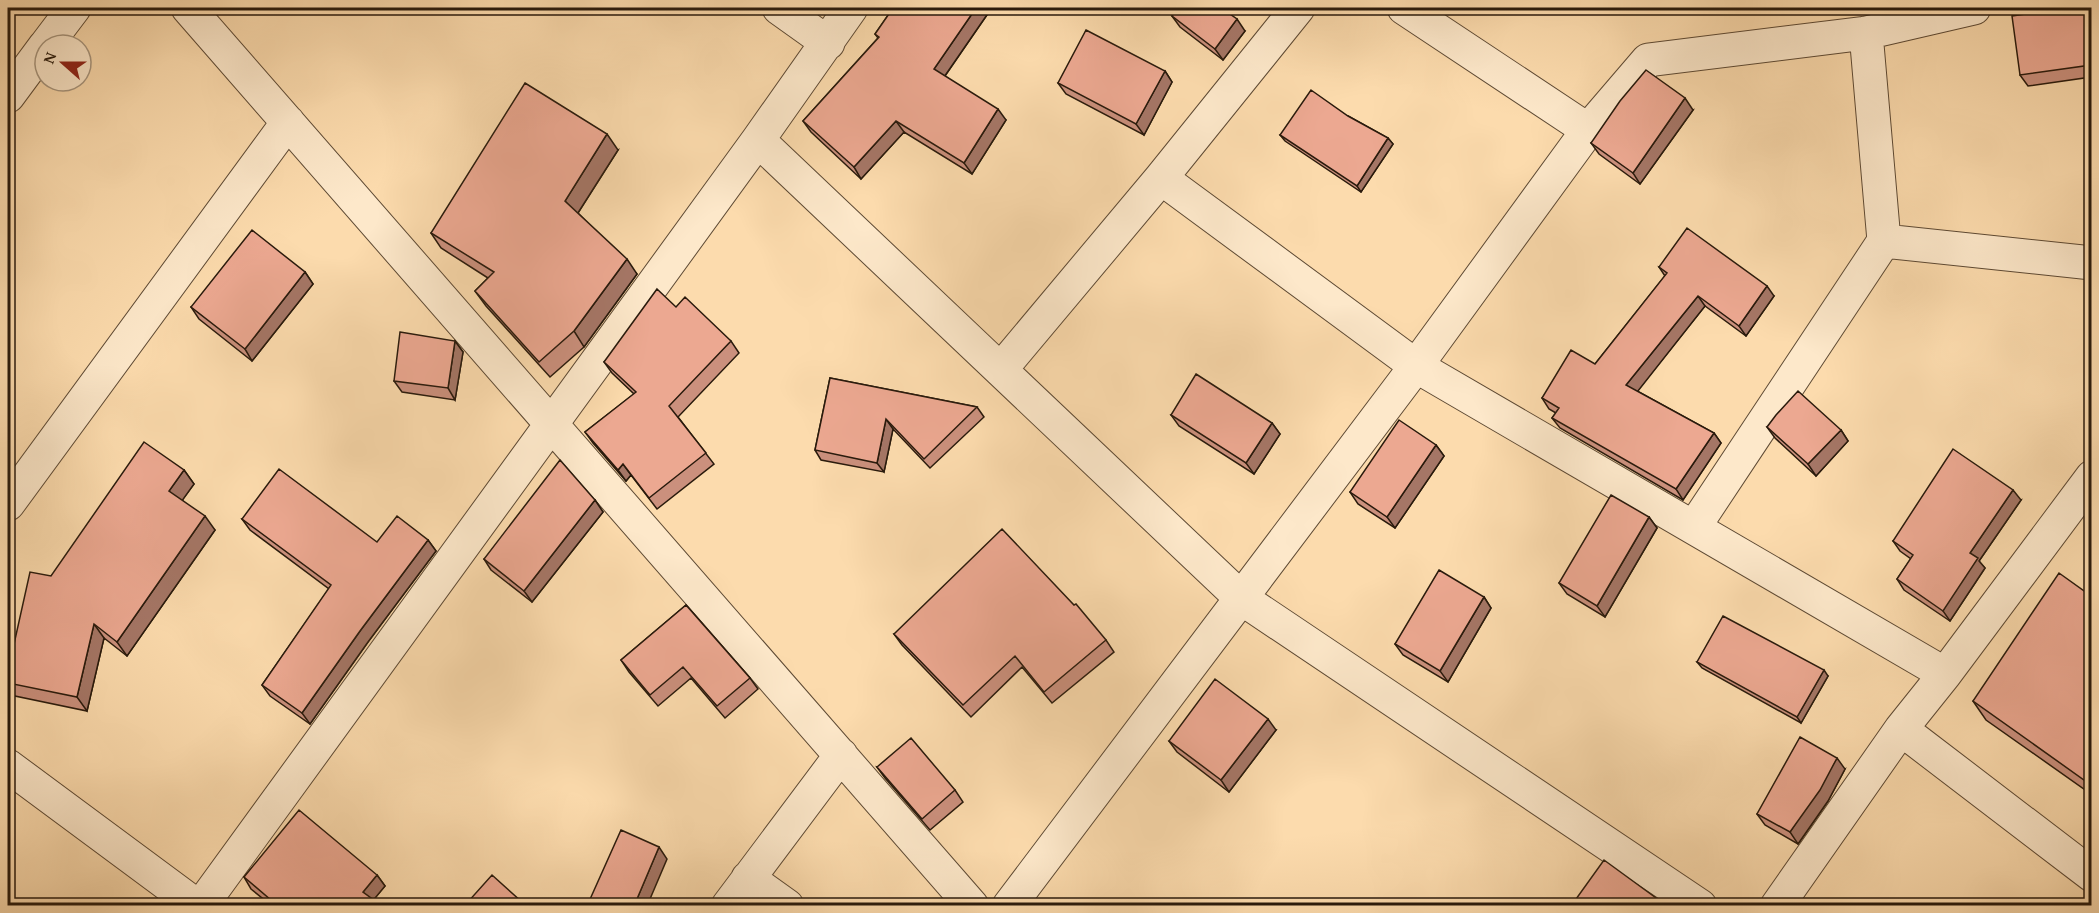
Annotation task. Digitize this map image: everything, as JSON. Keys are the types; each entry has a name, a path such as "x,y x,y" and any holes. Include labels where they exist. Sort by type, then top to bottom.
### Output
{"street":[{"path":"56,33 74,8"},
{"path":"188,8 972,906"},
{"path":"779,8 828,43"},
{"path":"8,766 199,906 758,140 851,8"},
{"path":"1001,369 1161,178 1298,8"},
{"path":"1404,8 1588,130"},
{"path":"1009,906 1416,366 1588,130 1648,60 1866,33 1974,8"},
{"path":"1694,527 1884,242 1866,33"},
{"path":"8,96 33,63"},
{"path":"8,504 288,123"},
{"path":"758,140 1241,598 1700,906"},
{"path":"1161,178 1416,366 1945,674"},
{"path":"1884,242 2091,263"},
{"path":"1777,906 1901,729 1945,674 2091,477"},
{"path":"1901,729 2091,875"},
{"path":"728,906 841,755"},
{"path":"748,878 787,906"}],"building":[{"path":"893,8 976,8 934,69 998,109 964,163 896,121 854,167 803,121 879,37 875,34"},
{"path":"1178,8 1221,8 1237,19 1215,49 1172,16"},
{"path":"2068,8 2091,8 2091,65 2020,75 2012,16"},
{"path":"1086,30 1165,71 1136,124 1058,83"},
{"path":"1646,70 1685,98 1633,173 1591,143 1620,101"},
{"path":"525,83 607,134 565,201 627,259 574,331 539,362 475,291 494,272 431,233"},
{"path":"1311,90 1348,116 1388,138 1357,186 1280,135"},
{"path":"1687,228 1767,286 1739,326 1698,296 1626,385 1714,433 1676,489 1552,418 1559,408 1542,398 1571,350 1595,364 1667,273 1659,267"},
{"path":"252,230 305,272 245,349 191,307"},
{"path":"657,289 676,307 685,297 731,341 669,406 706,453 649,498 623,464 618,470 585,432 636,392 604,362"},
{"path":"400,332 455,341 448,388 394,381"},
{"path":"1196,374 1272,423 1246,463 1171,415"},
{"path":"830,378 977,407 924,459 886,419 877,463 815,450"},
{"path":"1798,391 1841,430 1808,464 1767,427"},
{"path":"1399,420 1436,445 1387,517 1350,492"},
{"path":"144,442 184,470 169,491 205,516 117,642 94,624 77,697 8,683 8,671 30,572 51,576"},
{"path":"1953,449 2013,490 1970,553 1978,558 1943,611 1897,579 1913,555 1893,541"},
{"path":"560,460 595,500 524,591 484,559"},
{"path":"279,469 377,542 397,516 428,540 302,713 262,685 331,585 242,519"},
{"path":"1611,495 1649,517 1597,606 1559,583"},
{"path":"1002,529 1074,605 1076,604 1106,640 1044,692 1015,656 963,705 894,634"},
{"path":"1439,570 1484,597 1440,671 1395,644"},
{"path":"2059,573 2091,596 2091,785 1973,701"},
{"path":"686,605 750,678 717,706 683,667 650,695 621,660"},
{"path":"1723,616 1824,670 1797,717 1697,662"},
{"path":"1215,679 1268,719 1221,780 1169,741"},
{"path":"1800,737 1837,758 1820,790 1790,832 1757,814"},
{"path":"911,738 955,790 922,819 877,767"},
{"path":"299,810 377,875 363,892 382,906 278,906 244,877"},
{"path":"621,830 659,847 634,906 587,906"},
{"path":"1604,860 1667,906 1571,906"},
{"path":"492,875 522,902 518,906 467,906 466,904"}]}
